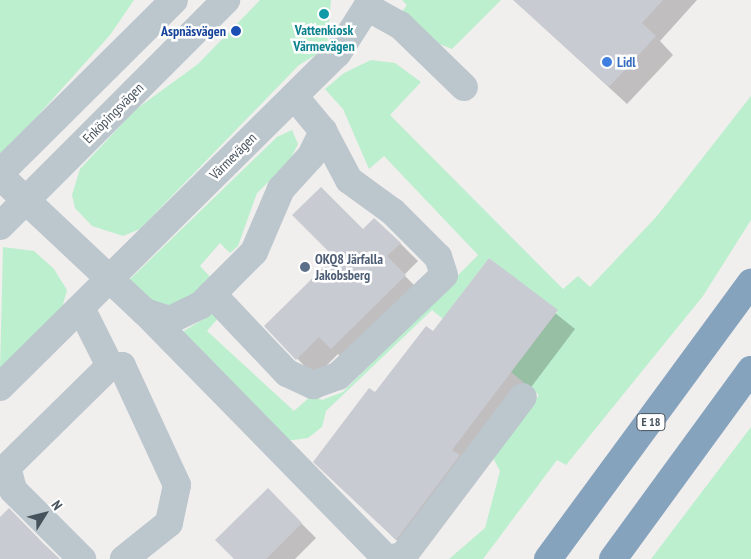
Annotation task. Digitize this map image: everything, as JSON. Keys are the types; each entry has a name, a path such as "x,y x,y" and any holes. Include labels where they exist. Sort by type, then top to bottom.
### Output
{"highway":[{"name":"E 18","path":"548,559 751,283"},
{"path":"613,559 751,370"}],"street":[{"path":"174,0 0,175 145,312 386,559 403,556 524,397"},
{"name":"Enköpingsvägen","path":"0,226 226,0"},
{"name":"Värmevägen","path":"0,387 337,54 367,7 400,25 464,87"},
{"path":"212,294 287,373 313,385 338,376 444,275 438,257 393,212 349,180 323,131 294,96"},
{"path":"145,312 170,320 212,294 254,252 281,189 311,156 323,131"},
{"path":"81,308 110,366"},
{"path":"82,559 13,490 4,471 110,366 122,366 177,484 169,523 124,559"}],"green space":[{"path":"0,0 134,0 110,35 0,158"},
{"path":"260,0 331,0 327,48 299,65 140,229 123,236 92,226 75,208 72,195 80,169 135,110 198,64"},
{"path":"402,0 501,0 452,49 434,42 400,14 407,5"},
{"path":"371,60 395,63 421,82 390,115 563,289 578,276 590,287 657,216 751,96 751,220 703,296 566,465 557,460 483,559 449,559 485,528 500,471 492,456 539,395 511,372 557,312 489,258 443,319 432,310 326,411 322,427 308,438 286,441 182,332 214,313 219,317 207,331 294,411 312,395 322,400 343,392 478,255 384,156 369,169 343,109 325,89 344,73"},
{"path":"292,130 298,144 289,162 257,193 238,246 230,253 220,243 200,266 212,279 176,308 156,304 127,282 277,137"},
{"path":"3,247 34,251 54,269 67,290 62,308 0,371"},
{"path":"751,427 751,559 651,559"}],"building":[{"name":"Lidl","path":"513,0 663,0 642,23 656,36 609,87"},
{"path":"321,187 363,229 374,218 401,243 387,256 406,275 331,349 319,337 296,360 264,326 334,257 292,215"},
{"path":"489,258 558,310 452,450 460,455 396,540 313,462 369,388 375,392 426,326 433,331"},
{"path":"268,488 302,523 266,559 234,559 215,540"},
{"path":"9,508 60,559 0,559 0,517"}],"place":[{"name":"Vattenkiosk Värmevägen","path":"324,14"},
{"name":"Aspnäsvägen","path":"236,31"},
{"name":"Lidl","path":"607,62"},
{"name":"OKQ8 Järfalla Jakobsberg","path":"305,267"}]}
